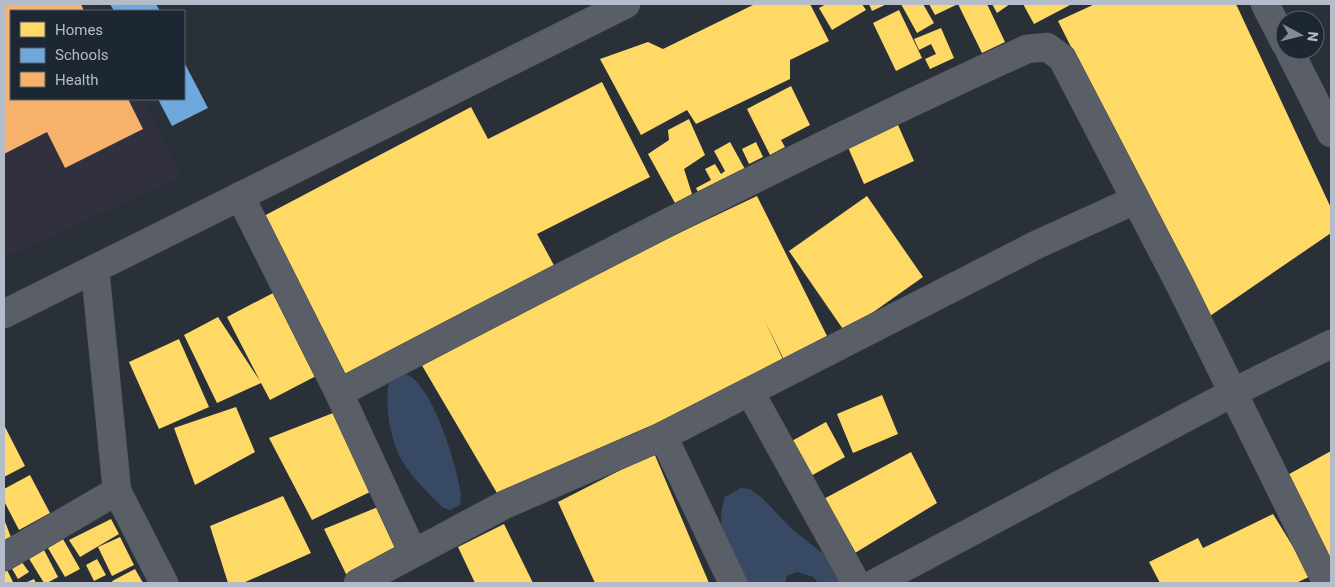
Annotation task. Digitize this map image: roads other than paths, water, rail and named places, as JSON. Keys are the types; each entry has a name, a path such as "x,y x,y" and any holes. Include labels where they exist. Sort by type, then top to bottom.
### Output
{"street":[{"path":"1265,4 1275,24"},
{"path":"4,314 617,6"},
{"path":"339,393 632,239 909,103 1028,49 1047,47 1062,58 1234,392 1326,583"},
{"path":"1294,60 1331,133"},
{"path":"240,196 339,393 413,553"},
{"path":"358,583 504,505 663,436 1036,245 1135,200"},
{"path":"95,269 117,491 164,583"},
{"path":"875,583 1234,392 1331,344"},
{"path":"750,392 856,583"},
{"path":"663,436 733,583"},
{"path":"4,557 117,491"}],"water":[{"path":"405,374 415,380 425,392 442,427 449,447 461,495 460,505 450,510 442,507 417,481 404,464 395,446 388,413 389,383"},
{"path":"741,488 750,489 762,498 793,530 826,556 846,583 818,583 813,577 797,572 787,576 785,583 733,583 723,540 721,518 725,497"}]}
